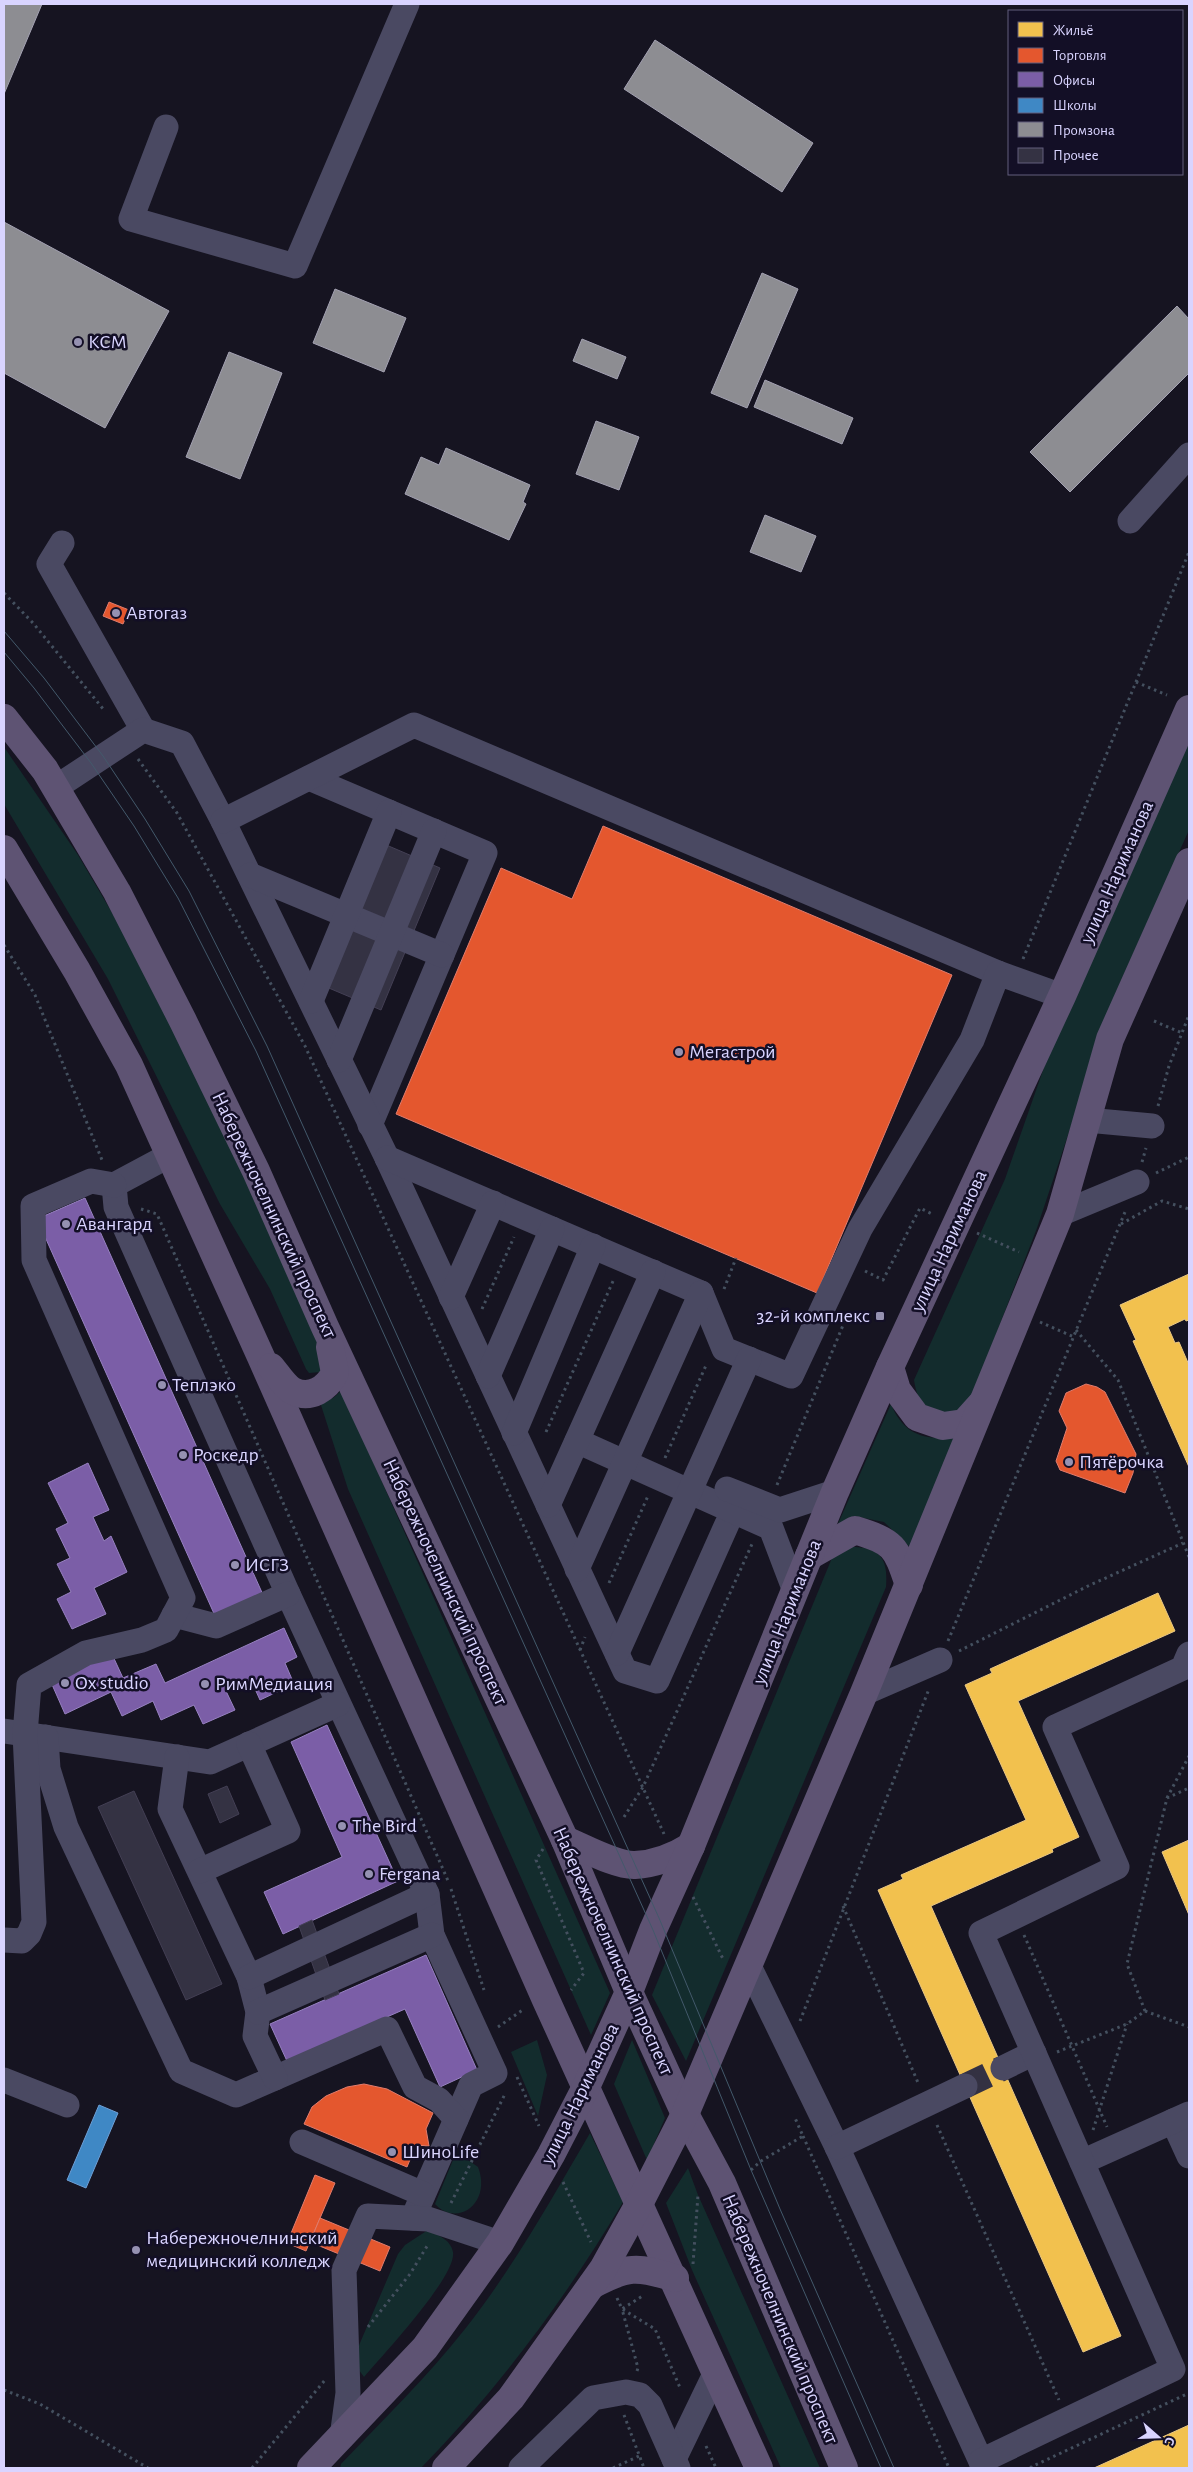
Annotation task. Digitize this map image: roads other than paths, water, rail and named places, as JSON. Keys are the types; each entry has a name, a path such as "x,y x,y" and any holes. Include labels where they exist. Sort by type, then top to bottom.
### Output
{"main road":[{"name":"улица Нариманова","path":"311,2468 342,2438 425,2348 500,2243 551,2155 586,2087 629,1992 653,1930 679,1843 795,1591 835,1492 890,1367 1062,996 1178,702"},
{"name":"Набережночелнинский проспект","path":"4,718 45,770 117,892 183,1021 256,1171 555,1843 629,1992 685,2114 722,2183 844,2468"},
{"path":"4,849 77,971 129,1065 586,2087 640,2204 683,2274 716,2372 759,2468"},
{"path":"603,2289 640,2204 685,2114 737,1965 864,1693 909,1585 1060,1214 1110,1039 1189,862"},
{"path":"261,1357 292,1391 310,1395 328,1386 336,1373 325,1327"},
{"path":"890,1367 897,1390 917,1417 943,1426 964,1423 985,1399"},
{"path":"809,1556 855,1530 883,1538 900,1556 909,1585"},
{"path":"555,1843 622,1863 635,1865 674,1856 679,1843"},
{"path":"446,2468 511,2398 603,2289 626,2269 683,2274"},
{"path":"326,2468 342,2438"}],"street":[{"path":"166,127 131,219 294,266 407,4"},
{"path":"1130,521 1189,455"},
{"path":"62,543 49,564 138,740"},
{"path":"224,822 414,725 998,973 1062,996"},
{"path":"55,788 138,740 182,743 224,822 387,1158 625,1671 657,1681 727,1524"},
{"path":"309,778 485,853 370,1125"},
{"path":"311,1002 389,812"},
{"path":"339,1060 434,831"},
{"path":"250,875 442,955"},
{"path":"387,1158 701,1292 724,1349 791,1376 860,1229 972,1040 998,973"},
{"path":"1087,1120 1152,1126"},
{"path":"4,1940 22,1940 29,1934 34,1922 25,1734 29,1685 86,1653 142,1640 166,1630 183,1598 34,1260 33,1206 91,1180 114,1185 170,1155"},
{"path":"1060,1214 1137,1182"},
{"path":"114,1185 116,1207 288,1594 427,1894 432,1935 495,2073 471,2086 413,2218"},
{"path":"451,1297 493,1203"},
{"path":"488,1376 552,1229"},
{"path":"514,1433 593,1246"},
{"path":"548,1505 653,1272"},
{"path":"578,1569 701,1292"},
{"path":"617,1654 749,1359"},
{"path":"580,1435 693,1484 771,1528 795,1591"},
{"path":"693,1484 780,1510 835,1492"},
{"path":"174,1615 216,1626 288,1594"},
{"path":"737,1965 790,2047 983,2465 1068,2420 1173,2369 981,1932 1016,1917 1117,1867 1055,1727 1183,1668 1189,1654"},
{"path":"864,1693 940,1660"},
{"path":"25,1734 210,1762 338,1704"},
{"path":"25,1734 48,1770 66,1827 180,2071 236,2095 387,2030 415,2087 440,2100 456,2119"},
{"path":"200,1871 288,1831 249,1744"},
{"path":"178,1758 170,1809 249,1977 258,2012 255,2036 275,2078"},
{"path":"249,1977 427,1894"},
{"path":"258,2012 432,1935"},
{"path":"1003,2068 1036,2056"},
{"path":"4,2080 67,2105"},
{"path":"837,2147 965,2086"},
{"path":"1082,2162 1181,2118 1189,2156"},
{"path":"302,2142 424,2194"},
{"path":"342,2438 348,2393 344,2270 368,2216 428,2219 500,2243"},
{"path":"676,2464 694,2418 716,2372"},
{"path":"521,2468 593,2398 626,2392 640,2395 650,2405 676,2464"}],"tunnel":[{"path":"965,2086 1003,2068"}],"tram line":[{"path":"4,631 44,678 103,756 145,819 189,891 267,1046 659,1918 780,2209 894,2468"},
{"path":"4,652 91,763 134,826 178,898 256,1051 653,1930 751,2170 881,2468"}],"place":[{"name":"КСМ","path":"78,342"},
{"name":"Автогаз","path":"116,613"},
{"name":"Мегастрой","path":"679,1052"},
{"name":"Авангард","path":"66,1224"},
{"name":"32-й комплекс","path":"880,1316"},
{"name":"Теплэко","path":"162,1385"},
{"name":"Роскедр","path":"183,1455"},
{"name":"Пятёрочка","path":"1069,1462"},
{"name":"ИСГЗ","path":"235,1565"},
{"name":"Ox studio","path":"65,1683"},
{"name":"РимМедиация","path":"205,1684"},
{"name":"The Bird","path":"342,1826"},
{"name":"Fergana","path":"369,1874"},
{"name":"ШиноLife","path":"392,2152"},
{"name":"Набережночелнинский медицинский колледж","path":"136,2250"}]}
